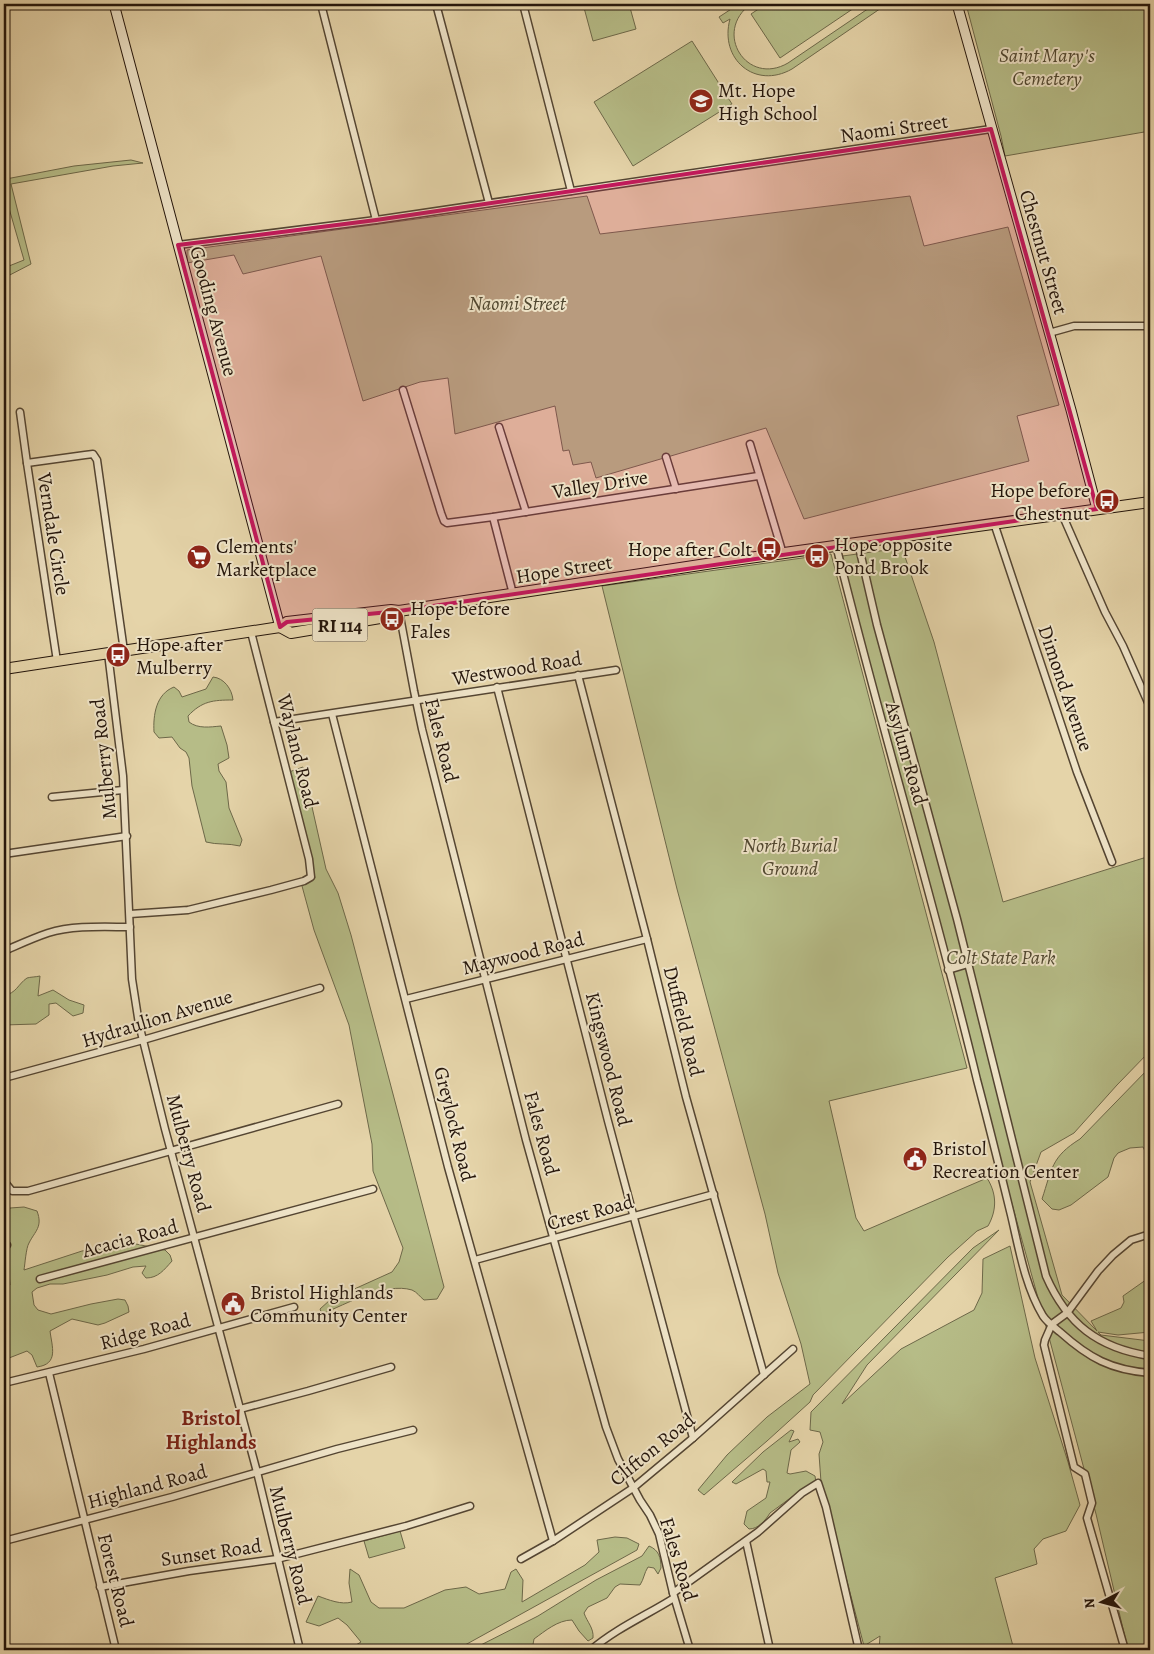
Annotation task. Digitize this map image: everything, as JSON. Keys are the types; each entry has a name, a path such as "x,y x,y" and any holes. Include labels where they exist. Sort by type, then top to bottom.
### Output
{"main road":[{"name":"Gooding Avenue","path":"114,4 280,628"},
{"name":"Chestnut Street","path":"958,4 1097,509"},
{"name":"Hope Street","path":"4,669 280,628 291,633 392,616 399,611 858,542 1150,502"}],"street":[{"path":"321,4 376,220"},
{"path":"436,4 489,203"},
{"path":"523,4 572,191"},
{"name":"Naomi Street","path":"178,245 376,220 992,129"},
{"path":"1049,333 1074,326 1150,326"},
{"name":"Valley Drive","path":"403,390 441,514 447,523 758,476"},
{"name":"Verndale Circle","path":"20,412 57,661"},
{"path":"499,427 526,512"},
{"path":"750,444 782,554"},
{"path":"27,464 93,454 98,462 124,651"},
{"path":"666,458 676,489"},
{"path":"1062,514 1105,612 1123,646 1150,707"},
{"path":"493,517 513,594"},
{"name":"Dimond Avenue","path":"994,523 1077,772 1112,862"},
{"name":"Asylum Road","path":"858,542 877,625 968,964 1043,1267 1055,1296 1068,1313"},
{"name":"Asylum Road","path":"836,546 864,660 917,846 1028,1283 1045,1319 1052,1324"},
{"name":"Fales Road","path":"399,611 416,701 526,1140 606,1426 618,1458 659,1534 673,1596 690,1650"},
{"name":"Wayland Road","path":"130,914 188,910 253,895 309,878 311,873 309,859 251,632"},
{"name":"Mulberry Road","path":"108,653 127,836 134,994 143,1040 171,1151 257,1472 300,1650"},
{"name":"Westwood Road","path":"274,722 578,674 616,670"},
{"name":"Duffield Road","path":"578,674 686,1097 764,1375"},
{"name":"Kingswood Road","path":"497,687 566,958 693,1438"},
{"name":"Greylock Road","path":"332,714 448,1167 553,1541"},
{"path":"52,797 123,790"},
{"path":"4,854 127,836"},
{"path":"4,951 48,933 63,930 96,927 130,927"},
{"name":"Maywood Road","path":"406,999 647,939"},
{"path":"948,970 968,964"},
{"name":"Hydraulion Avenue","path":"4,1078 143,1040 209,1019 320,988"},
{"path":"4,1182 10,1190 17,1192 28,1191 338,1104"},
{"name":"Acacia Road","path":"40,1279 373,1189"},
{"name":"Crest Road","path":"474,1260 714,1194"},
{"path":"1124,1650 1087,1518 1092,1503 1085,1474 1074,1467 1045,1351 1045,1340 1052,1324 1068,1313 1098,1272 1113,1256 1131,1240 1150,1234"},
{"name":"Ridge Road","path":"4,1383 144,1349 294,1307"},
{"path":"1068,1313 1085,1330 1107,1344 1150,1356"},
{"path":"1052,1324 1080,1350 1099,1361 1121,1370 1150,1374"},
{"name":"Clifton Road","path":"521,1559 553,1541 633,1488 693,1438 793,1349"},
{"path":"240,1409 391,1367"},
{"name":"Forest Road","path":"49,1373 116,1650"},
{"name":"Highland Road","path":"4,1541 172,1497 337,1449 413,1430"},
{"path":"591,1650 604,1639 649,1614 746,1541 802,1493 818,1483 826,1507 859,1650"},
{"name":"Sunset Road","path":"100,1586 277,1559 406,1526 470,1506"},
{"path":"746,1541 770,1650"}],"highlighted area":[{"path":"991,129 1097,509 399,611 287,622 280,627 178,245 376,220"}],"green space":[{"path":"583,4 629,4 636,29 593,41"},
{"path":"739,4 751,4 740,16 735,28 735,41 740,53 748,62 759,68 773,69 788,63 875,4 887,4 792,69 778,75 765,76 753,73 743,67 735,58 730,47 728,33 730,19 723,23 719,17"},
{"path":"766,4 860,4 780,58 751,14"},
{"name":"Saint Mary's Cemetery","path":"966,4 1150,4 1150,131 1005,156"},
{"path":"692,41 732,104 633,166 594,102"},
{"path":"131,160 143,163 113,166 11,184 31,264 4,278 4,268 24,260 4,191 4,181 6,179 74,166"},
{"path":"587,196 600,234 910,196 924,246 1008,227 1059,405 1017,416 1029,461 804,519 766,428 596,478 591,462 573,465 569,450 563,451 555,406 455,434 448,378 420,382 363,401 321,256 243,274 234,255 187,263 187,250"},
{"name":"Colt State Park","path":"902,548 934,642 1003,902 1150,856 1150,1051 1074,1133 1041,1152 1030,1182 1062,1295 1097,1331 1091,1321 1121,1308 1124,1302 1123,1296 1150,1277 1150,1332 1118,1335 1098,1332 1101,1335 1150,1341 1150,1650 1128,1650 1096,1514 1050,1341 977,1078 917,846 835,557"},
{"name":"North Burial Ground","path":"831,554 967,1068 829,1101 856,1218 864,1231 987,1178 993,1190 995,1202 988,1226 977,1231 948,1257 813,1395 810,1402 704,1495 698,1490 727,1455 767,1417 810,1384 801,1344 778,1273 765,1214 677,889 602,586"},
{"path":"213,677 221,679 227,685 233,700 208,702 198,707 188,716 189,722 196,726 221,726 229,758 218,764 219,771 226,782 229,808 242,840 240,846 206,842 192,786 189,758 172,737 159,738 154,732 155,712 159,700 168,690 174,687 182,697 206,689"},
{"path":"303,767 326,869 338,893 351,935 444,1287 437,1299 424,1300 412,1290 401,1288 378,1291 322,1314 320,1309 330,1300 392,1272 399,1262 403,1248 373,1171 372,1144 349,1025 314,930 302,886 315,878 289,772"},
{"path":"40,976 38,996 53,990 69,1000 84,1005 83,1013 73,1016 56,1003 49,1004 49,1015 36,1024 4,1025 4,995 14,991 27,978"},
{"path":"1150,1067 1150,1190 1148,1186 1146,1153 1143,1147 1130,1148 1118,1153 1114,1158 1108,1177 1071,1205 1059,1210 1052,1209 1042,1199 1054,1164 1058,1158 1080,1139"},
{"path":"24,1207 37,1211 39,1225 28,1245 24,1270 82,1251 136,1244 165,1250 170,1255 172,1261 160,1273 150,1278 146,1278 142,1273 146,1266 133,1267 107,1275 63,1284 50,1284 37,1288 32,1292 34,1305 38,1310 51,1314 118,1299 125,1300 129,1312 98,1325 72,1319 50,1331 53,1354 49,1362 37,1367 32,1355 27,1351 4,1358 4,1290 10,1285 7,1215 10,1208"},
{"path":"999,1230 867,1365 842,1404 901,1349 974,1310 982,1293 983,1259 1010,1246 1035,1358 1080,1505 1066,1531 1043,1539 1034,1549 1037,1564 995,1578 1014,1650 879,1650 880,1636 864,1646 821,1482 819,1454 823,1442 820,1432 810,1430 811,1412 973,1248"},
{"path":"791,1430 794,1431 789,1442 798,1439 800,1442 791,1450 787,1473 806,1471 815,1476 816,1483 804,1488 770,1513 764,1522 749,1529 744,1524 747,1511 766,1498 770,1482 767,1482 766,1471 763,1469 736,1484 732,1482 763,1452"},
{"path":"400,1531 405,1548 369,1558 364,1541"},
{"path":"615,1537 627,1538 639,1544 637,1550 456,1650 337,1650 349,1649 361,1642 347,1625 338,1618 319,1626 306,1622 318,1596 339,1602 352,1602 349,1583 350,1569 359,1575 371,1602 379,1608 404,1608 445,1590 466,1587 479,1594 505,1589 511,1572 516,1569 523,1580 522,1602 585,1565 599,1552 597,1540"},
{"path":"649,1546 657,1552 660,1558 661,1568 658,1574 654,1568 648,1567 640,1585 620,1584 615,1587 607,1598 588,1607 584,1613 591,1628 593,1638 588,1641 572,1620 567,1620 547,1629 534,1639 532,1650 471,1650 538,1616 596,1580 642,1556"}],"place":[{"name":"Mt. Hope High School","path":"701,101"},
{"name":"Hope before Chestnut","path":"1107,501"},
{"name":"Hope after Colt","path":"769,549"},
{"name":"Hope opposite Pond Brook","path":"817,556"},
{"name":"Clements' Marketplace","path":"199,557"},
{"name":"Hope before Fales","path":"392,619"},
{"name":"Hope after Mulberry","path":"118,655"},
{"name":"Bristol Recreation Center","path":"915,1159"},
{"name":"Bristol Highlands Community Center","path":"233,1304"}],"district":[{"name":"Bristol Highlands","path":"211,1430"}]}
